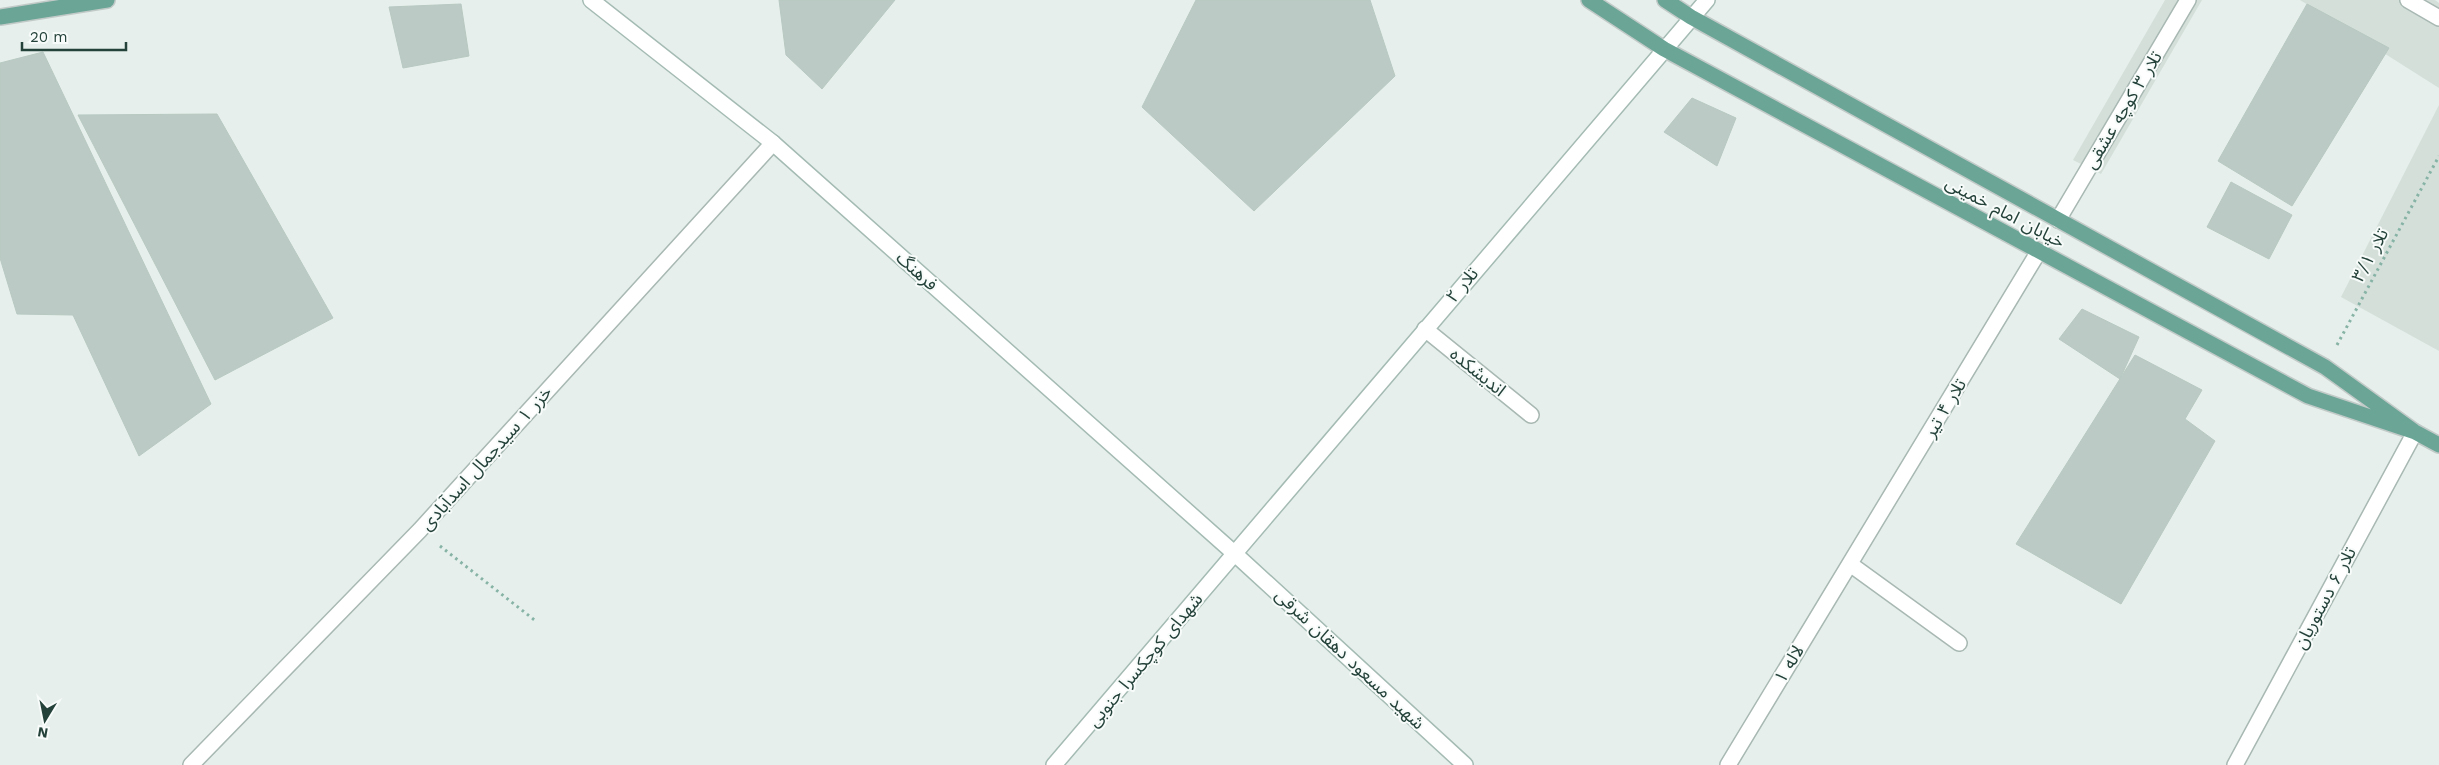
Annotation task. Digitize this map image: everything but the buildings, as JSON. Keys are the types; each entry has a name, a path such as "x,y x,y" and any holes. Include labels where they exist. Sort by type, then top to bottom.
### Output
{"main road":[{"path":"0,16 107,0"},
{"name":"خیابان امام خمینی","path":"1590,0 1664,49 2308,396 2415,432"},
{"name":"خیابان امام خمینی","path":"1665,0 1691,18 2325,367 2415,432 2439,445"}],"street":[{"name":"فرهنگ","path":"591,0 773,143 1234,553"},
{"name":"تلار ۲","path":"1234,553 1707,0"},
{"name":"تلار ۳ کوچه عشقی","path":"2058,220 2188,0"},
{"path":"2408,0 2439,18"},
{"name":"خزر ۱ سیدجمال اسدآبادی","path":"191,765 420,530 773,143"},
{"name":"تلار ۴ تیر","path":"1850,564 2039,251"},
{"name":"اندیشکده","path":"1425,329 1531,415"},
{"name":"تلار ۶ دستوریان","path":"2234,765 2415,432"},
{"name":"شهدای کوچکسرا جنوبی","path":"1054,765 1234,553"},
{"name":"شهید مسعود دهقان شرقی","path":"1234,553 1465,765"},
{"path":"1850,564 1959,642"},
{"name":"لاله ۱","path":"1728,765 1850,564"}],"path":[{"name":"تلار ۳/۱","path":"2325,367 2439,156"},
{"path":"420,530 537,622"}],"shaded area":[{"path":"2165,0 2202,0 2101,174 2073,160"},
{"path":"2300,0 2435,0 2439,3 2439,88"},
{"path":"2439,105 2439,351 2341,297"}]}
